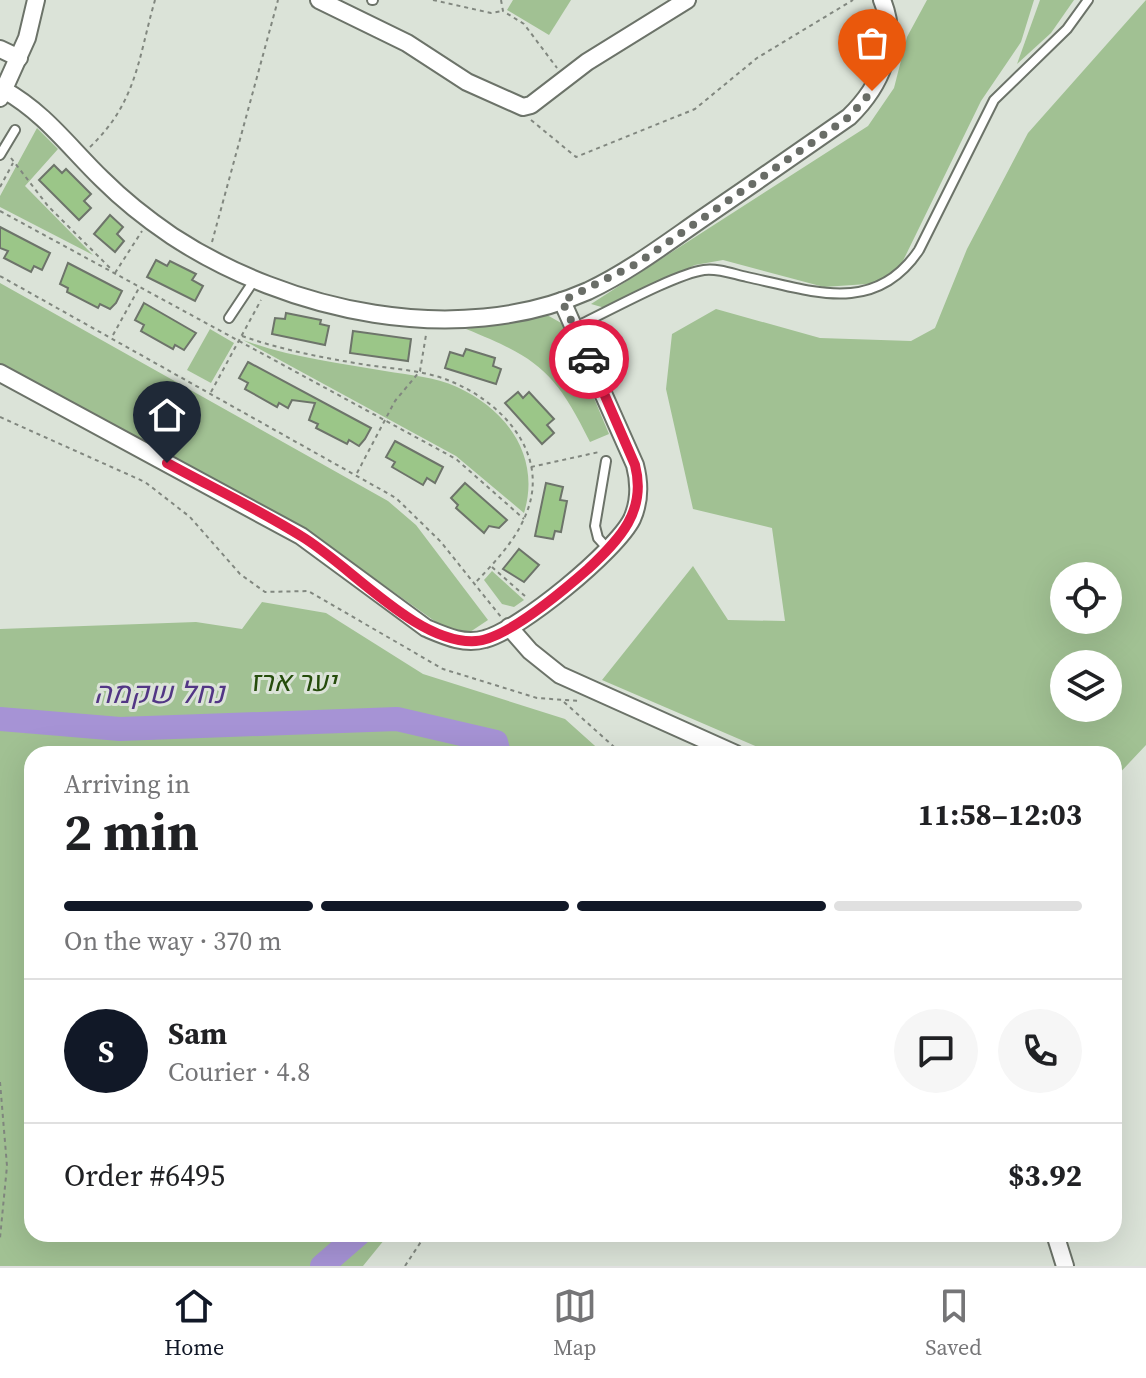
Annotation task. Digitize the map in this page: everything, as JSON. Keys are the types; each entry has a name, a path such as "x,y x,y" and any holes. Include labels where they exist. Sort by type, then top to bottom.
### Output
{"street":[{"path":"36,0 19,58 2,94 41,113 80,156 149,220 208,257 262,282 337,305 429,317 519,311 562,301 638,263 856,111 872,91 887,53 891,35 882,0"},
{"path":"328,2 407,43 449,71 513,105 531,105 565,78 687,0"},
{"path":"0,49 19,58"},
{"path":"0,373 301,536 426,628 446,637 475,641 509,627 578,577 608,549 630,522 639,483 562,301"},
{"path":"509,627 530,651 560,675 718,746"},
{"path":"1058,1242 1065,1266"}],"lane":[{"path":"575,327 703,270 830,293 871,292 885,286 919,250 994,100 1067,29 1088,0"},
{"path":"2,152 15,130"},
{"path":"229,318 262,282"},
{"path":"606,461 595,526 598,538 608,549"}],"path":[{"path":"80,156 108,130 126,104 155,0"},
{"path":"208,257 278,0"},
{"path":"433,0 491,13 503,11 524,24 565,78"},
{"path":"501,0 503,11"},
{"path":"513,105 576,157 695,109 757,58 853,0"},
{"path":"2,152 14,162 48,206 115,273"},
{"path":"0,187 14,162"},
{"path":"0,211 463,464 524,519"},
{"path":"115,273 149,220"},
{"path":"0,276 356,474 413,512 509,627"},
{"path":"211,392 242,336 262,282"},
{"path":"112,337 139,287"},
{"path":"356,474 400,394 420,373 429,317"},
{"path":"242,336 306,354 446,379 481,396 519,434 531,467 532,497 524,519 491,566 474,584"},
{"path":"0,417 145,482 190,517 240,574 265,592 308,591 443,669 537,698 579,701"},
{"path":"531,467 599,452"},
{"path":"491,566 538,607"},
{"path":"563,701 613,746"},
{"path":"0,1082 7,1166 0,1238"},
{"path":"405,1266 421,1242"}],"green space":[{"path":"513,0 571,0 549,35 507,10"},
{"path":"927,0 1034,0 1021,42 981,101 900,267 881,283 824,287 723,260 695,265 605,308 591,304 868,126 894,88 907,37"},
{"path":"1040,0 1074,0 1051,33 1017,64"},
{"path":"1146,0 1146,745 1122,770 1122,746 755,746 602,680 693,566 728,620 785,621 772,528 693,509 666,389 672,334 716,309 820,338 911,341 935,328 967,249 1028,133"},
{"path":"37,128 58,149 25,186 93,255 0,207 0,196"},
{"path":"0,283 388,501 416,525 488,620 470,632 443,627 309,532 0,364"},
{"path":"547,315 563,324 609,434 590,442 566,398 542,370 511,349 466,329"},
{"path":"210,329 234,343 211,383 187,370"},
{"path":"243,340 313,359 431,379 457,387 475,397 505,422 524,455 528,493 524,513 456,456"},
{"path":"492,571 524,600 514,607 502,604 484,580"},
{"name":"יער ארז","path":"262,602 326,613 423,674 565,719 595,746 24,746 24,1242 382,1242 363,1266 0,1266 0,629 196,622 242,629"}],"building":[{"path":"54,165 62,173 66,169 91,194 84,201 91,208 79,220 39,180"},
{"path":"110,215 123,227 117,234 124,241 115,252 94,234"},
{"path":"0,227 50,253 42,270 34,266 31,272 4,258 8,251 0,248"},
{"path":"156,260 167,266 170,261 196,274 192,280 203,286 195,301 147,277"},
{"path":"68,263 122,291 116,303 110,309 100,304 98,308 67,292 68,288 60,284"},
{"path":"144,303 196,333 184,350 175,345 173,349 141,331 144,325 135,320"},
{"path":"286,313 321,320 320,324 329,326 325,345 272,334 275,318 285,319"},
{"path":"353,331 411,339 408,361 350,353"},
{"path":"466,349 495,358 493,366 501,369 496,384 445,368 450,352 463,356"},
{"path":"248,362 371,428 365,439 359,446 349,440 347,444 316,428 318,424 309,420 315,403 292,400 288,408 279,403 277,407 245,389 248,383 239,378"},
{"path":"518,392 523,398 529,392 554,419 547,425 554,433 542,444 505,403"},
{"path":"395,441 443,467 435,483 427,478 423,485 392,467 395,462 386,457"},
{"path":"465,483 507,520 499,528 489,526 484,533 456,508 458,505 451,498"},
{"path":"546,483 563,487 560,500 567,501 561,532 555,531 553,539 535,536"},
{"path":"519,549 539,565 524,582 503,569"}],"waterway":[{"name":"נחל שקמה","path":"0,719 120,729 397,719 496,742 497,746"},
{"name":"נחל שקמה","path":"322,1266 350,1242"}],"way so far":[{"path":"589,359 562,301 638,263 849,117 872,91"}],"route":[{"path":"167,463 325,551 426,628 461,641 486,639 509,627 578,577 622,534 636,510 639,483 635,465 589,359"}]}
